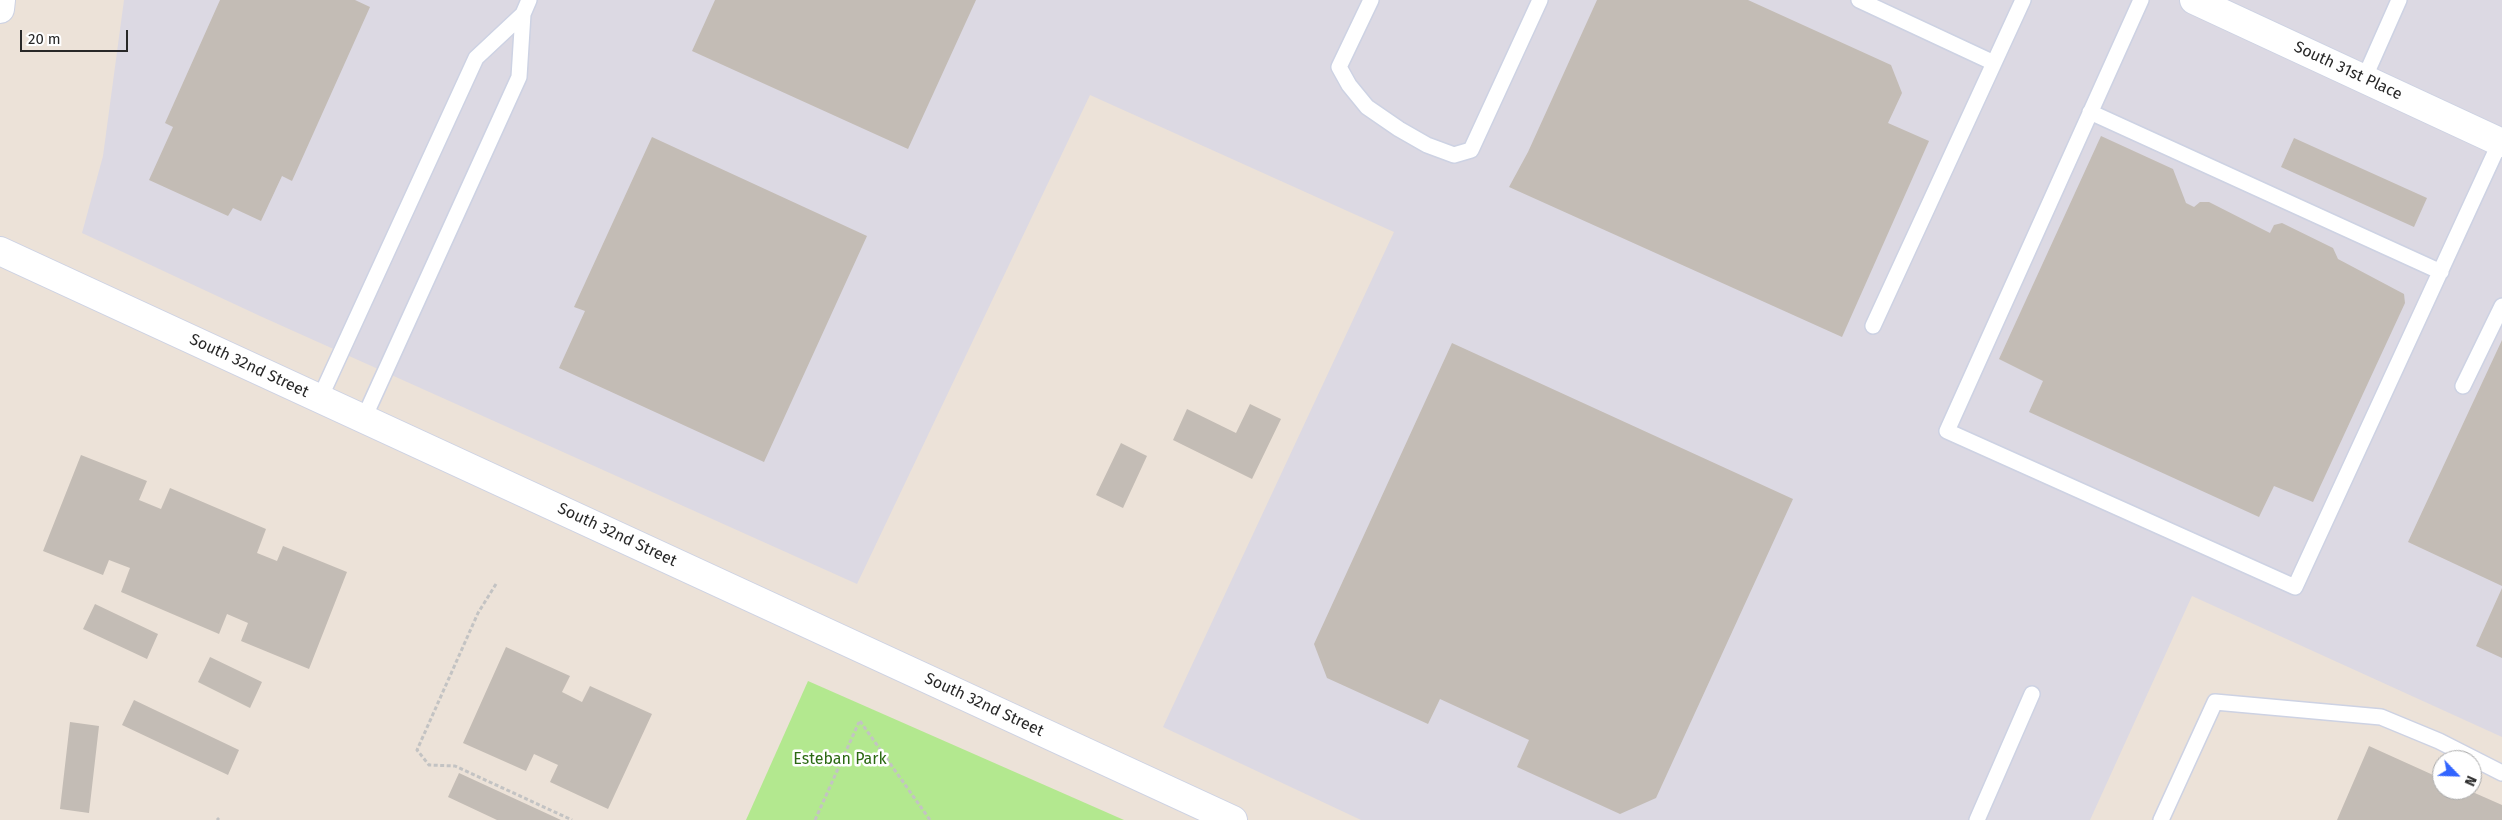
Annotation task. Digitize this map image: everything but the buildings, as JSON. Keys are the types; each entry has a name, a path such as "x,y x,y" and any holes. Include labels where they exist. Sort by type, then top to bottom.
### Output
{"main road":[{"path":"0,9 1,0"},
{"name":"South 31st Place","path":"2194,0 2501,142"},
{"name":"South 32nd Street","path":"0,251 1233,820"}],"lane":[{"path":"1371,0 1339,67 1349,85 1367,107 1399,130 1427,145 1454,155 1472,150 1540,0"},
{"path":"1858,0 1994,63"},
{"path":"1873,326 2023,0"},
{"path":"2141,0 1946,431 2295,587 2501,142"},
{"path":"2364,78 2400,0"},
{"path":"320,398 476,58 526,7"},
{"path":"364,418 519,77 526,7"},
{"path":"2090,112 2441,272"},
{"path":"2463,386 2502,306"},
{"path":"1977,820 2032,694"},
{"path":"2161,820 2215,702 2382,717 2439,741 2502,773"}],"path":[{"path":"496,584 478,612 417,750 430,766 455,766 572,820"},
{"path":"815,820 860,721 930,820"}],"shaded area":[{"path":"124,0 2502,0 2502,737 2192,596 2090,820 1361,820 1163,727 1394,232 1090,95 857,584 260,316 82,233 103,156"}],"green space":[{"name":"Esteban Park","path":"808,681 1124,820 746,820"}]}
